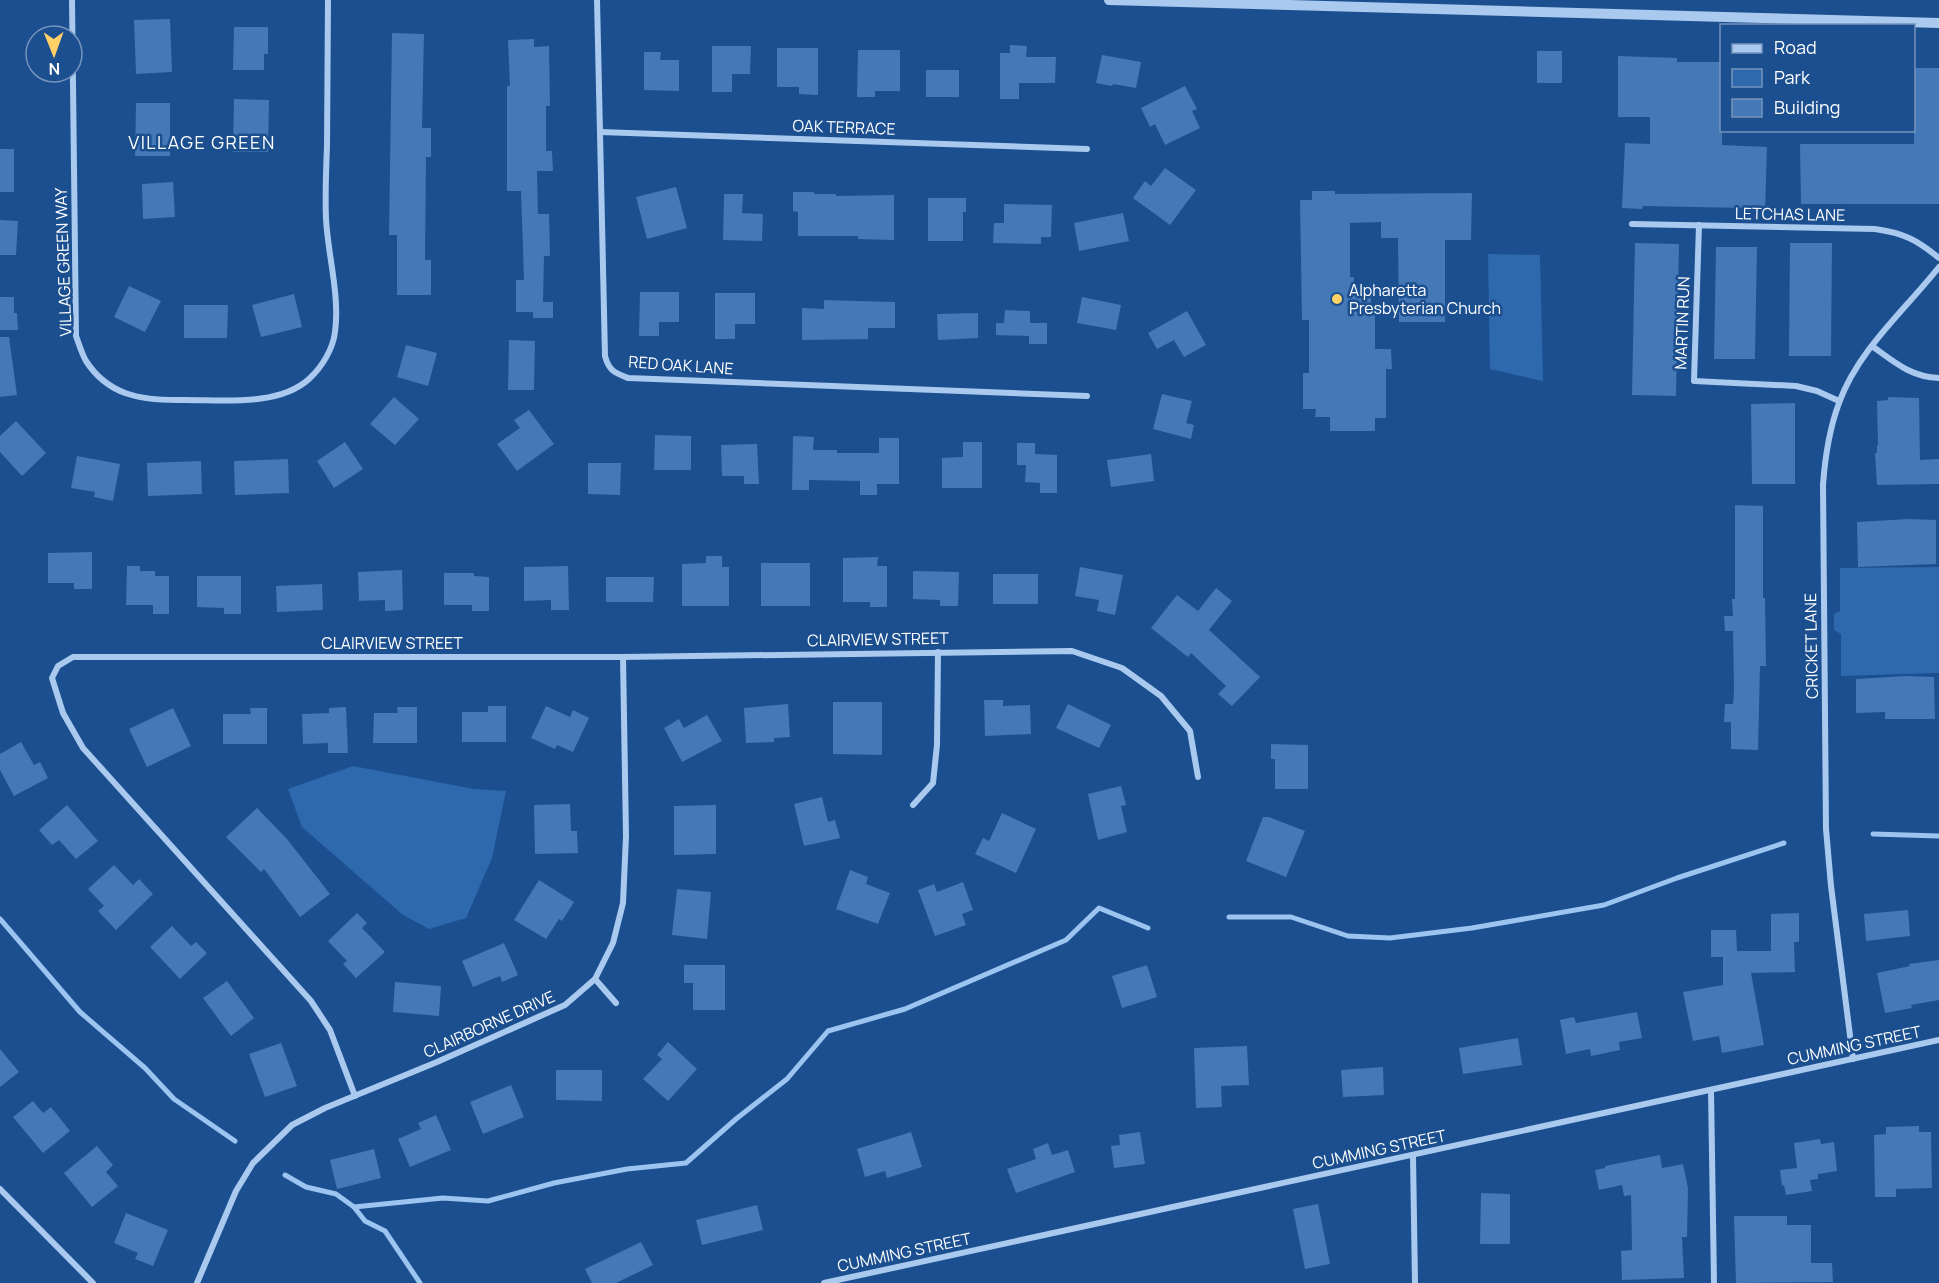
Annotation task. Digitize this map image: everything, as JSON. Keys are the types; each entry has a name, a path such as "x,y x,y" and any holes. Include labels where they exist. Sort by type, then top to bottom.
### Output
{"street":[{"name":"VILLAGE GREEN WAY","path":"72,0 76,336 86,360 104,381 128,395 154,400 259,399 278,396 295,389 309,379 321,366 331,349 336,318 326,219 328,0"},
{"name":"RED OAK LANE","path":"597,0 604,356 613,373 628,378 1087,396"},
{"path":"1109,0 1939,22"},
{"name":"OAK TERRACE","path":"600,132 1087,148"},
{"name":"LETCHAS LANE","path":"1632,224 1875,229 1910,237 1939,258"},
{"name":"MARTIN RUN","path":"1699,225 1694,381 1796,386 1817,391 1839,401"},
{"name":"CRICKET LANE","path":"1853,1059 1826,829 1823,484 1830,428 1839,401 1872,346 1939,267"},
{"path":"1872,346 1914,374 1925,378 1939,378"},
{"name":"CLAIRVIEW STREET","path":"356,1096 330,1030 311,1001 83,748 63,713 52,678 58,666 73,657 623,657 1072,651 1122,668 1161,696 1190,731 1198,777"},
{"path":"913,806 933,783 937,745 938,652"},
{"name":"CLAIRBORNE DRIVE","path":"197,1283 236,1191 253,1163 292,1125 325,1108 566,1005 595,979 613,944 623,903 626,836 623,657"},
{"path":"595,979 616,1003"},
{"name":"CUMMING STREET","path":"824,1283 1939,1040"},
{"path":"1711,1090 1714,1283"},
{"path":"1413,1156 1415,1283"},
{"path":"0,1190 93,1283"}],"green space":[{"path":"1488,254 1540,255 1543,381 1490,369"},
{"path":"1939,567 1939,673 1841,676 1841,634 1834,630 1834,614 1840,611 1840,568"},
{"path":"353,766 474,789 506,791 492,858 466,918 429,929 403,915 302,827 288,789"}],"building":[{"path":"170,19 172,72 136,74 134,20"},
{"path":"234,27 268,27 268,54 264,54 264,70 233,70"},
{"path":"392,33 424,34 422,128 431,128 431,157 426,157 425,260 431,260 431,295 397,295 397,235 389,235"},
{"path":"534,39 534,47 549,46 550,106 546,106 546,151 552,151 553,171 537,171 538,214 549,214 550,256 544,256 543,302 553,302 553,318 533,318 533,312 516,312 516,280 524,280 521,191 507,191 507,86 510,86 508,40"},
{"path":"1010,45 1027,46 1026,57 1056,57 1055,83 1019,83 1019,99 1000,99 1000,53 1010,53"},
{"path":"712,46 751,46 750,74 732,74 732,92 712,92"},
{"path":"777,48 818,48 818,95 799,94 799,87 777,87"},
{"path":"858,50 900,50 900,91 875,91 875,97 857,97"},
{"path":"1537,51 1562,51 1562,83 1537,83"},
{"path":"644,52 661,52 660,60 679,60 679,91 644,90"},
{"path":"1102,55 1141,62 1136,88 1096,83"},
{"path":"1618,56 1677,58 1677,62 1720,62 1722,145 1767,147 1765,212 1746,211 1746,208 1643,206 1642,209 1622,208 1625,143 1650,144 1650,117 1618,117"},
{"path":"1915,68 1939,68 1939,204 1801,204 1800,144 1914,144"},
{"path":"926,70 959,70 959,97 926,97"},
{"path":"1185,86 1197,109 1192,111 1200,128 1165,145 1155,124 1150,127 1141,108"},
{"path":"234,99 269,100 268,152 233,152"},
{"path":"136,103 170,103 170,156 135,156"},
{"path":"0,149 14,149 14,192 0,192"},
{"path":"1165,168 1196,190 1170,225 1133,198 1145,181 1151,186"},
{"path":"173,182 175,217 143,219 142,184"},
{"path":"676,187 687,228 647,239 636,197"},
{"name":"Alpharetta Presbyterian Church","path":"1312,191 1335,191 1335,194 1472,193 1471,240 1445,240 1445,322 1399,322 1398,238 1381,238 1381,222 1350,223 1350,277 1354,277 1354,286 1371,286 1371,312 1375,312 1375,349 1391,349 1392,369 1386,369 1386,418 1375,418 1375,431 1330,431 1330,417 1315,417 1316,409 1303,409 1303,373 1309,373 1309,320 1302,320 1300,200 1312,200"},
{"path":"793,192 836,194 836,196 894,195 894,240 858,239 858,236 798,236 798,212 793,211"},
{"path":"724,194 743,194 742,213 763,214 762,241 723,240"},
{"path":"928,198 966,198 966,212 963,212 963,241 928,241"},
{"path":"1004,204 1052,205 1051,237 1041,237 1041,244 993,243 994,223 1004,223"},
{"path":"1123,213 1129,241 1079,251 1074,223"},
{"path":"0,220 18,221 16,255 0,255"},
{"path":"1635,243 1679,244 1676,396 1632,395"},
{"path":"1790,243 1832,243 1831,356 1789,356"},
{"path":"1716,247 1757,247 1755,359 1714,359"},
{"path":"129,286 161,301 145,332 114,317"},
{"path":"640,292 679,292 679,322 659,322 659,336 639,336"},
{"path":"715,293 755,293 755,324 735,324 735,339 715,339"},
{"path":"294,294 302,327 261,337 252,305"},
{"path":"0,297 14,297 14,313 17,313 18,330 0,330"},
{"path":"1082,297 1121,305 1116,330 1077,323"},
{"path":"824,300 895,302 895,328 868,328 868,339 802,340 802,308 824,309"},
{"path":"184,305 228,305 227,338 184,338"},
{"path":"1005,310 1030,311 1030,323 1047,323 1047,344 1029,344 1029,336 996,335 996,323 1004,323"},
{"path":"1187,311 1206,345 1184,357 1174,340 1157,349 1148,333"},
{"path":"978,313 978,338 938,340 937,314"},
{"path":"0,337 9,337 17,395 0,397"},
{"path":"509,340 535,341 534,390 508,390"},
{"path":"406,345 437,353 428,386 397,377"},
{"path":"1162,394 1192,401 1186,423 1194,425 1191,439 1153,429"},
{"path":"394,397 419,419 395,445 370,424"},
{"path":"1888,397 1919,398 1920,460 1939,459 1939,484 1877,485 1875,453 1877,453 1878,445 1877,401 1888,400"},
{"path":"1795,403 1795,484 1752,484 1751,404"},
{"path":"529,410 554,444 517,471 497,444 520,428 514,420"},
{"path":"16,421 46,453 22,476 0,452 0,436"},
{"path":"655,435 691,436 691,470 654,470"},
{"path":"793,436 814,437 813,450 837,450 837,453 879,453 879,438 899,438 899,484 877,484 877,495 860,495 860,481 809,480 809,490 792,490"},
{"path":"345,442 363,469 334,488 317,461"},
{"path":"963,442 982,442 982,488 942,488 942,458 963,457"},
{"path":"1017,443 1035,443 1035,454 1057,455 1057,493 1040,493 1040,483 1025,482 1026,465 1017,465"},
{"path":"757,444 759,484 744,484 744,476 722,476 721,445"},
{"path":"1151,454 1154,481 1111,487 1107,460"},
{"path":"77,456 120,464 113,501 94,497 95,492 71,488"},
{"path":"288,459 289,493 235,495 234,461"},
{"path":"201,461 202,494 148,496 147,463"},
{"path":"588,463 621,463 620,495 588,494"},
{"path":"1735,505 1763,506 1766,666 1760,666 1758,750 1731,749 1731,722 1724,722 1725,704 1733,704 1734,690 1733,631 1725,631 1724,616 1733,616 1732,599 1735,599"},
{"path":"1936,520 1936,564 1858,567 1857,522"},
{"path":"92,552 92,589 74,589 74,583 48,583 48,553"},
{"path":"706,556 722,556 722,567 729,567 729,606 682,606 682,564 706,563"},
{"path":"878,557 877,566 887,566 887,607 870,607 870,602 843,602 843,558"},
{"path":"761,563 810,563 810,606 761,606"},
{"path":"127,566 140,566 140,571 155,571 155,576 169,576 169,614 153,614 153,605 126,605"},
{"path":"568,566 569,610 551,610 551,600 524,601 524,567"},
{"path":"1080,567 1123,575 1115,615 1097,611 1099,600 1075,596"},
{"path":"402,570 403,610 385,611 385,600 359,601 358,572"},
{"path":"913,571 959,572 958,606 940,606 940,600 913,599"},
{"path":"444,573 474,573 474,576 489,577 489,611 472,611 472,605 444,605"},
{"path":"993,574 1038,574 1038,604 993,604"},
{"path":"197,576 241,576 241,614 224,614 224,608 197,607"},
{"path":"606,577 654,577 653,602 606,602"},
{"path":"322,584 323,610 277,612 276,586"},
{"path":"1216,588 1232,601 1209,630 1260,677 1232,706 1218,694 1226,686 1191,653 1188,657 1151,628 1177,595 1198,611"},
{"path":"1934,677 1935,719 1885,719 1885,712 1856,713 1856,679"},
{"path":"984,700 1003,700 1003,706 1030,705 1031,734 985,736"},
{"path":"833,702 882,702 882,755 833,754"},
{"path":"788,704 790,737 774,738 774,742 746,743 744,708"},
{"path":"1068,704 1111,725 1099,748 1056,728"},
{"path":"488,706 506,706 506,742 462,742 462,712 488,712"},
{"path":"546,706 570,717 573,710 589,718 573,752 557,745 555,749 531,738"},
{"path":"346,707 348,753 328,753 328,743 303,744 302,714 329,713 329,708"},
{"path":"397,707 417,707 417,743 373,743 374,713 398,713"},
{"path":"173,708 191,746 147,767 129,729"},
{"path":"250,708 267,708 267,744 223,744 223,714 251,714"},
{"path":"707,715 722,741 682,762 664,728 679,719 684,728"},
{"path":"21,742 34,765 40,762 48,778 14,796 0,770 0,754"},
{"path":"1271,744 1308,745 1308,789 1275,789 1275,759 1271,759"},
{"path":"1121,786 1126,805 1121,806 1127,832 1098,840 1088,794"},
{"path":"822,797 828,822 835,820 840,838 804,846 794,804"},
{"path":"570,804 571,831 577,831 578,853 535,854 534,805"},
{"path":"67,805 98,841 76,859 59,840 52,845 39,830"},
{"path":"716,805 716,854 674,855 674,806"},
{"path":"257,808 287,839 330,894 300,917 264,869 261,872 226,837"},
{"path":"1002,813 1036,829 1016,873 975,854 983,838 989,841"},
{"path":"1263,817 1269,817 1305,831 1286,877 1246,861"},
{"path":"114,865 133,885 139,879 153,894 116,930 98,911 104,906 88,889"},
{"path":"850,870 868,877 866,884 890,893 878,924 836,909"},
{"path":"539,880 574,902 562,921 559,919 546,939 514,920"},
{"path":"963,882 973,910 962,914 966,925 935,936 918,890 934,884 937,892"},
{"path":"677,889 711,892 707,939 672,935"},
{"path":"1908,910 1910,936 1866,941 1864,914"},
{"path":"357,913 367,923 362,928 385,952 356,978 343,964 347,961 328,941"},
{"path":"1799,913 1799,942 1794,942 1795,972 1751,973 1764,1045 1722,1053 1719,1036 1693,1041 1683,992 1723,985 1723,957 1711,957 1711,930 1736,930 1737,951 1771,951 1771,914"},
{"path":"172,926 191,946 196,942 207,953 180,979 150,947"},
{"path":"504,943 518,975 502,982 500,976 473,987 462,961"},
{"path":"1939,960 1939,1000 1885,1013 1877,973 1910,966 1909,964"},
{"path":"684,965 725,965 725,1010 693,1010 693,983 684,983"},
{"path":"1147,965 1157,997 1122,1008 1112,976"},
{"path":"227,981 254,1018 231,1036 203,998"},
{"path":"395,982 441,986 439,1016 393,1012"},
{"path":"1637,1012 1642,1038 1619,1042 1620,1050 1591,1056 1590,1049 1566,1054 1560,1020 1574,1017 1576,1023"},
{"path":"1518,1038 1522,1065 1463,1074 1459,1048"},
{"path":"668,1042 697,1069 668,1101 643,1079 662,1059 657,1055"},
{"path":"281,1043 297,1086 265,1097 249,1054"},
{"path":"1247,1046 1249,1085 1221,1086 1222,1107 1196,1108 1194,1048"},
{"path":"0,1049 19,1072 0,1087"},
{"path":"1383,1067 1384,1095 1343,1097 1341,1070"},
{"path":"556,1070 602,1070 602,1101 556,1100"},
{"path":"511,1085 524,1117 483,1134 470,1102"},
{"path":"33,1101 43,1113 51,1107 70,1131 43,1153 13,1117"},
{"path":"436,1115 451,1150 410,1167 398,1139 421,1129 418,1123"},
{"path":"1919,1126 1919,1132 1931,1132 1932,1188 1896,1189 1896,1197 1875,1197 1874,1135 1886,1134 1886,1127"},
{"path":"911,1132 922,1167 887,1178 885,1171 865,1177 857,1149"},
{"path":"1140,1132 1145,1164 1114,1168 1111,1146 1120,1145 1119,1135"},
{"path":"1820,1139 1821,1144 1834,1142 1837,1171 1818,1174 1818,1179 1810,1180 1812,1191 1786,1195 1780,1170 1797,1168 1794,1143"},
{"path":"1048,1143 1052,1155 1068,1150 1075,1172 1016,1193 1007,1169 1036,1159 1033,1149"},
{"path":"97,1146 113,1165 106,1172 118,1186 92,1207 64,1173"},
{"path":"374,1149 381,1178 337,1189 330,1160"},
{"path":"1660,1155 1662,1168 1683,1164 1688,1188 1687,1237 1682,1237 1684,1278 1622,1280 1621,1251 1632,1250 1631,1195 1624,1196 1622,1185 1599,1190 1595,1170"},
{"path":"1481,1193 1510,1194 1510,1244 1480,1244"},
{"path":"1318,1204 1330,1264 1305,1269 1293,1209"},
{"path":"757,1205 763,1230 702,1245 696,1220"},
{"path":"126,1213 168,1230 153,1266 135,1259 138,1253 114,1243"},
{"path":"1734,1216 1787,1216 1787,1225 1811,1225 1811,1263 1832,1263 1833,1282 1736,1283"},
{"path":"641,1242 653,1265 616,1283 592,1283 585,1269"}],"waterway":[{"path":"1873,834 1939,836"},
{"path":"1229,917 1291,917 1348,936 1390,938 1472,928 1604,905 1784,843"},
{"path":"354,1207 443,1198 488,1201 554,1183 627,1169 686,1163 736,1119 787,1079 828,1031 905,1009 1066,940 1099,908 1148,928"},
{"path":"0,919 80,1012 145,1068 174,1099 235,1141"},
{"path":"285,1175 306,1187 336,1194 354,1207 365,1221 385,1231 420,1283"}],"place":[{"name":"Alpharetta Presbyterian Church","path":"1337,299"}],"district":[{"name":"VILLAGE GREEN","path":"202,143"}]}
